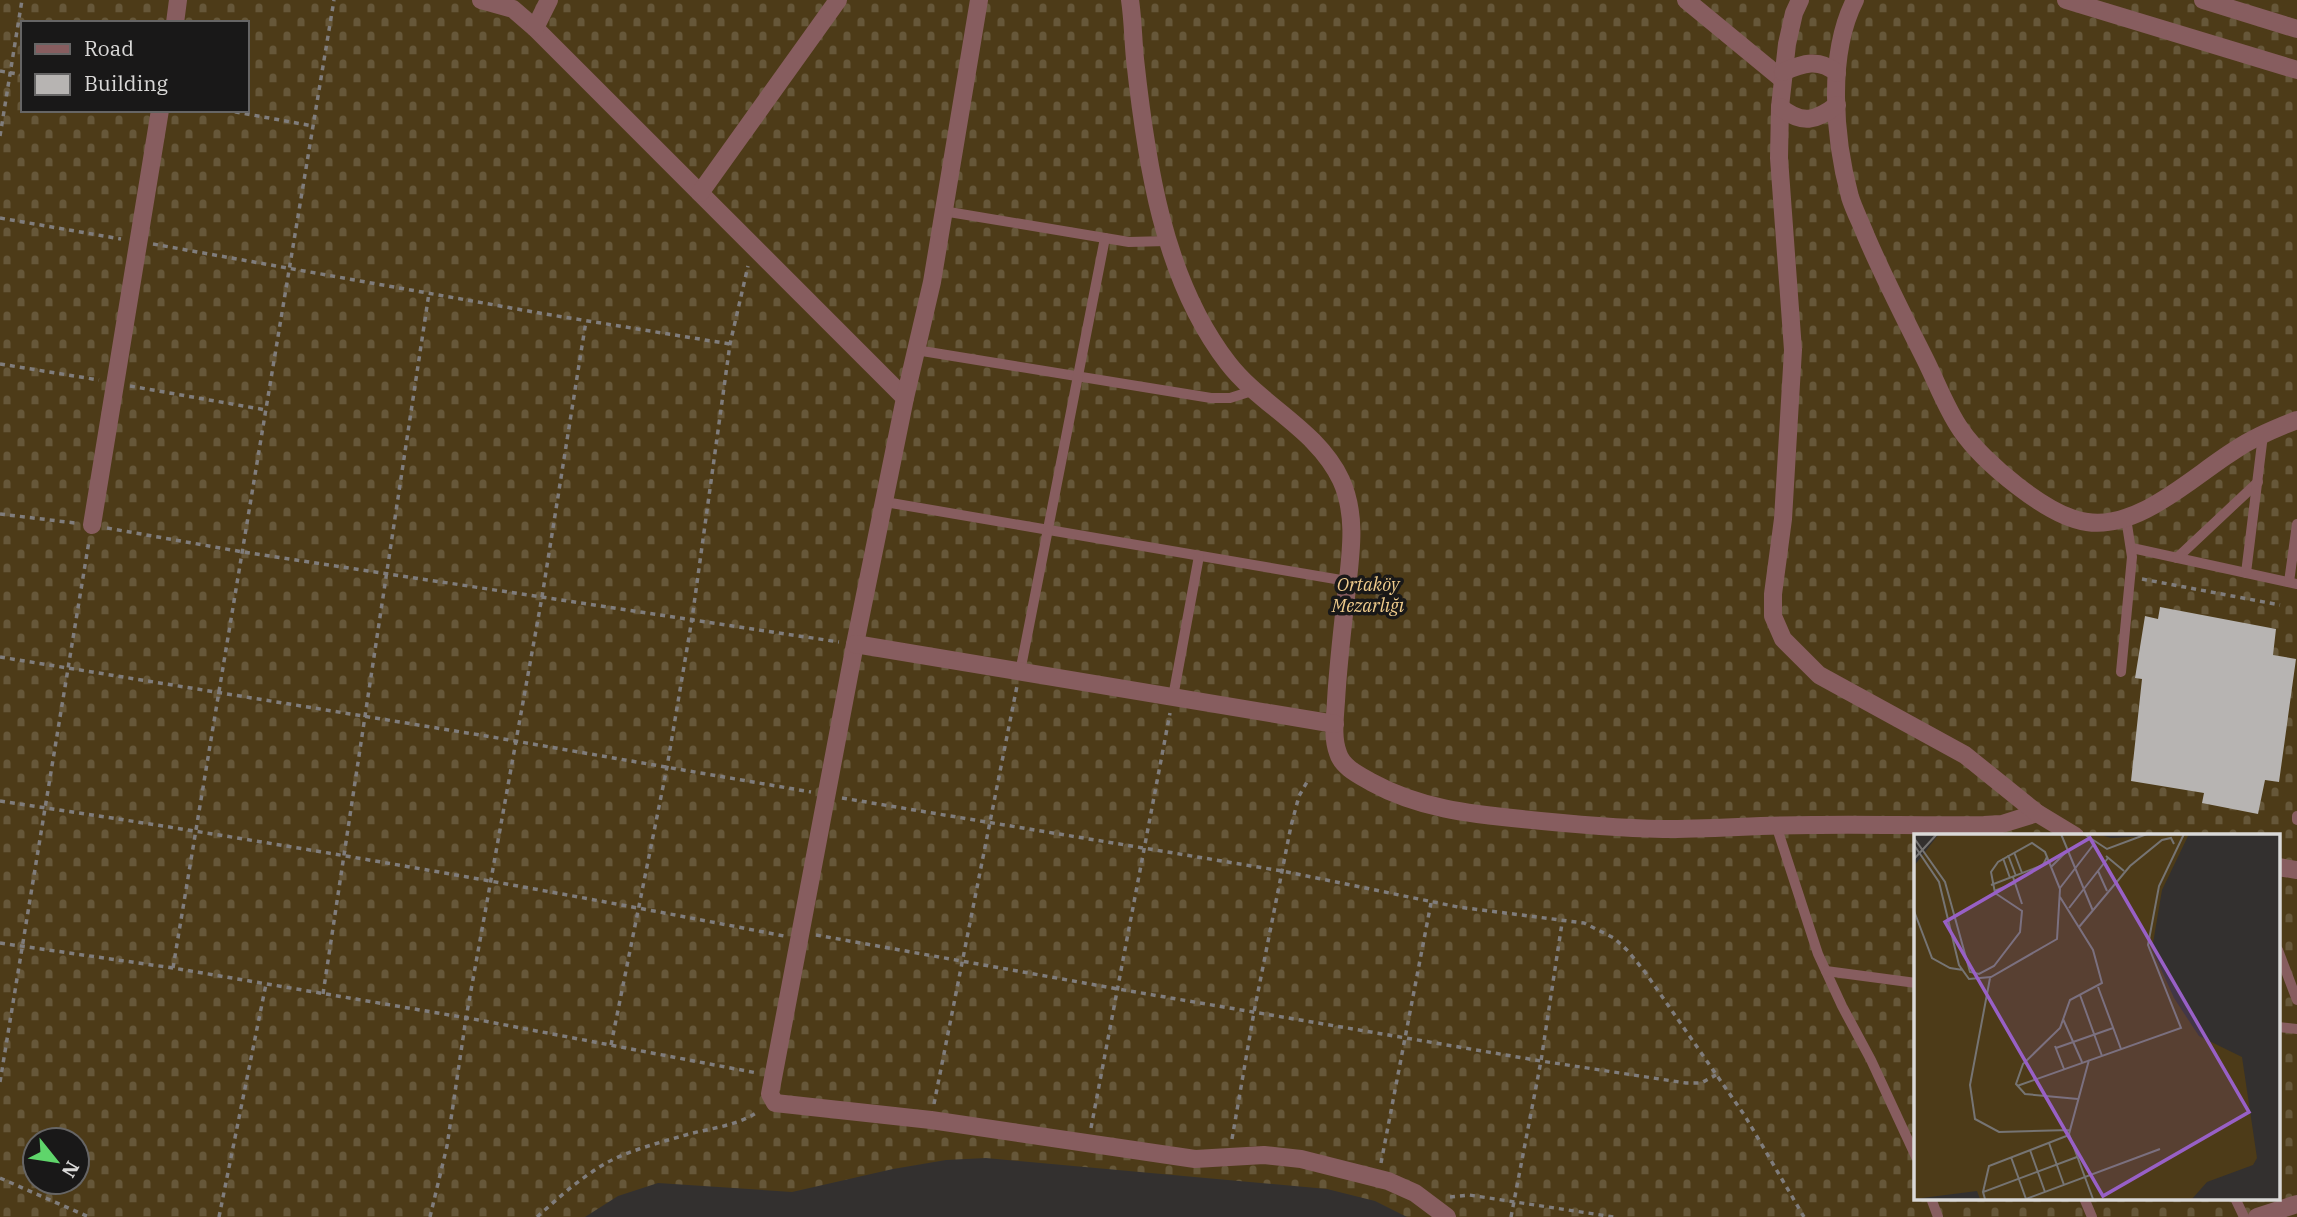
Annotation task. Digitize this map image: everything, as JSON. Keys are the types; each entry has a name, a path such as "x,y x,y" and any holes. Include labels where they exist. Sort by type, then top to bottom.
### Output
{"street":[{"path":"174,21 178,0"},
{"path":"481,0 505,3 535,27 905,398"},
{"path":"535,27 549,0"},
{"path":"700,193 838,0"},
{"path":"979,0 932,282 905,398 855,644 773,1076 771,1099 775,1103 930,1120 1195,1159 1279,1155 1378,1179 1415,1192 1447,1217"},
{"path":"1130,0 1152,180 1167,241 1180,275 1210,338 1228,364 1317,444 1341,480 1349,503 1352,522 1335,724 1338,755 1343,764 1385,789 1431,806 1464,813 1583,825 1665,829 1776,825 1933,831 2002,824 2037,813"},
{"path":"1686,0 1783,76"},
{"path":"1800,0 1794,13 1780,107 1779,159 1793,350 1783,519 1773,594 1773,617 1783,639 1819,675 1965,755 2037,813 2073,834"},
{"path":"1855,0 1845,20 1840,39 1837,73 1841,148 1850,197 1879,267 1961,430 1995,467 2053,511 2085,522 2118,521 2139,513 2236,449 2297,421"},
{"path":"2066,0 2297,70"},
{"path":"2203,0 2297,29"},
{"path":"1783,76 1802,64 1818,63 1828,65 1837,73"},
{"path":"1780,107 1792,117 1808,119 1824,115 1837,105"},
{"path":"92,525 160,112"},
{"path":"855,644 1335,724"},
{"path":"2258,1217 2297,1204"}],"lane":[{"path":"943,211 1141,243 1167,241"},
{"path":"1020,672 1105,238"},
{"path":"916,350 1211,398 1230,398 1255,390"},
{"path":"2246,573 2263,435"},
{"path":"2177,558 2258,482"},
{"path":"885,502 1348,581"},
{"path":"2121,672 2132,548 2126,518"},
{"path":"2132,548 2293,583 2297,524"},
{"path":"1173,697 1199,556"},
{"path":"1776,825 1826,971 1914,1153"},
{"path":"2280,955 2297,1000"},
{"path":"1826,971 1914,983"},
{"path":"1901,1125 1914,1126"},
{"path":"1932,1200 1938,1217"},
{"path":"2085,1200 2092,1217"},
{"path":"2236,1200 2244,1217"}],"path":[{"path":"0,136 23,0"},
{"path":"173,968 334,0"},
{"path":"0,71 21,75"},
{"path":"236,112 313,126"},
{"path":"0,218 730,344"},
{"path":"611,1045 667,767 692,620 730,344 754,247"},
{"path":"323,994 429,293"},
{"path":"430,1217 447,1146 466,1018 542,597 586,321"},
{"path":"0,514 92,525 243,552 855,644"},
{"path":"0,1082 92,525"},
{"path":"2130,577 2280,605"},
{"path":"0,657 1144,847 1397,893 1432,903 1584,923 1614,938 1628,951 1745,1116 1804,1217"},
{"path":"930,1120 1020,672"},
{"path":"1088,1144 1173,697"},
{"path":"1229,1158 1282,871 1299,796 1307,782"},
{"path":"0,800 345,855 639,908 1541,1061 1686,1083 1701,1083 1716,1075"},
{"path":"1378,1179 1432,903"},
{"path":"1511,1217 1541,1061 1562,922"},
{"path":"0,943 173,968 466,1018 773,1076"},
{"path":"219,1217 266,984"},
{"path":"537,1217 594,1170 634,1151 749,1118 771,1099"},
{"path":"0,1178 89,1217"},
{"path":"1429,1202 1455,1195 1469,1195 1614,1217"}],"green space":[{"name":"Ortaköy Mezarlığı","path":"0,0 2297,0 2297,1217 1407,1217 1375,1201 1327,1189 986,1158 946,1160 893,1169 792,1192 658,1183 618,1196 585,1217 0,1217"}],"building":[{"path":"2160,607 2276,629 2273,655 2296,659 2279,782 2265,780 2258,814 2202,803 2204,793 2131,781 2142,679 2135,678 2145,616 2158,619"}]}
